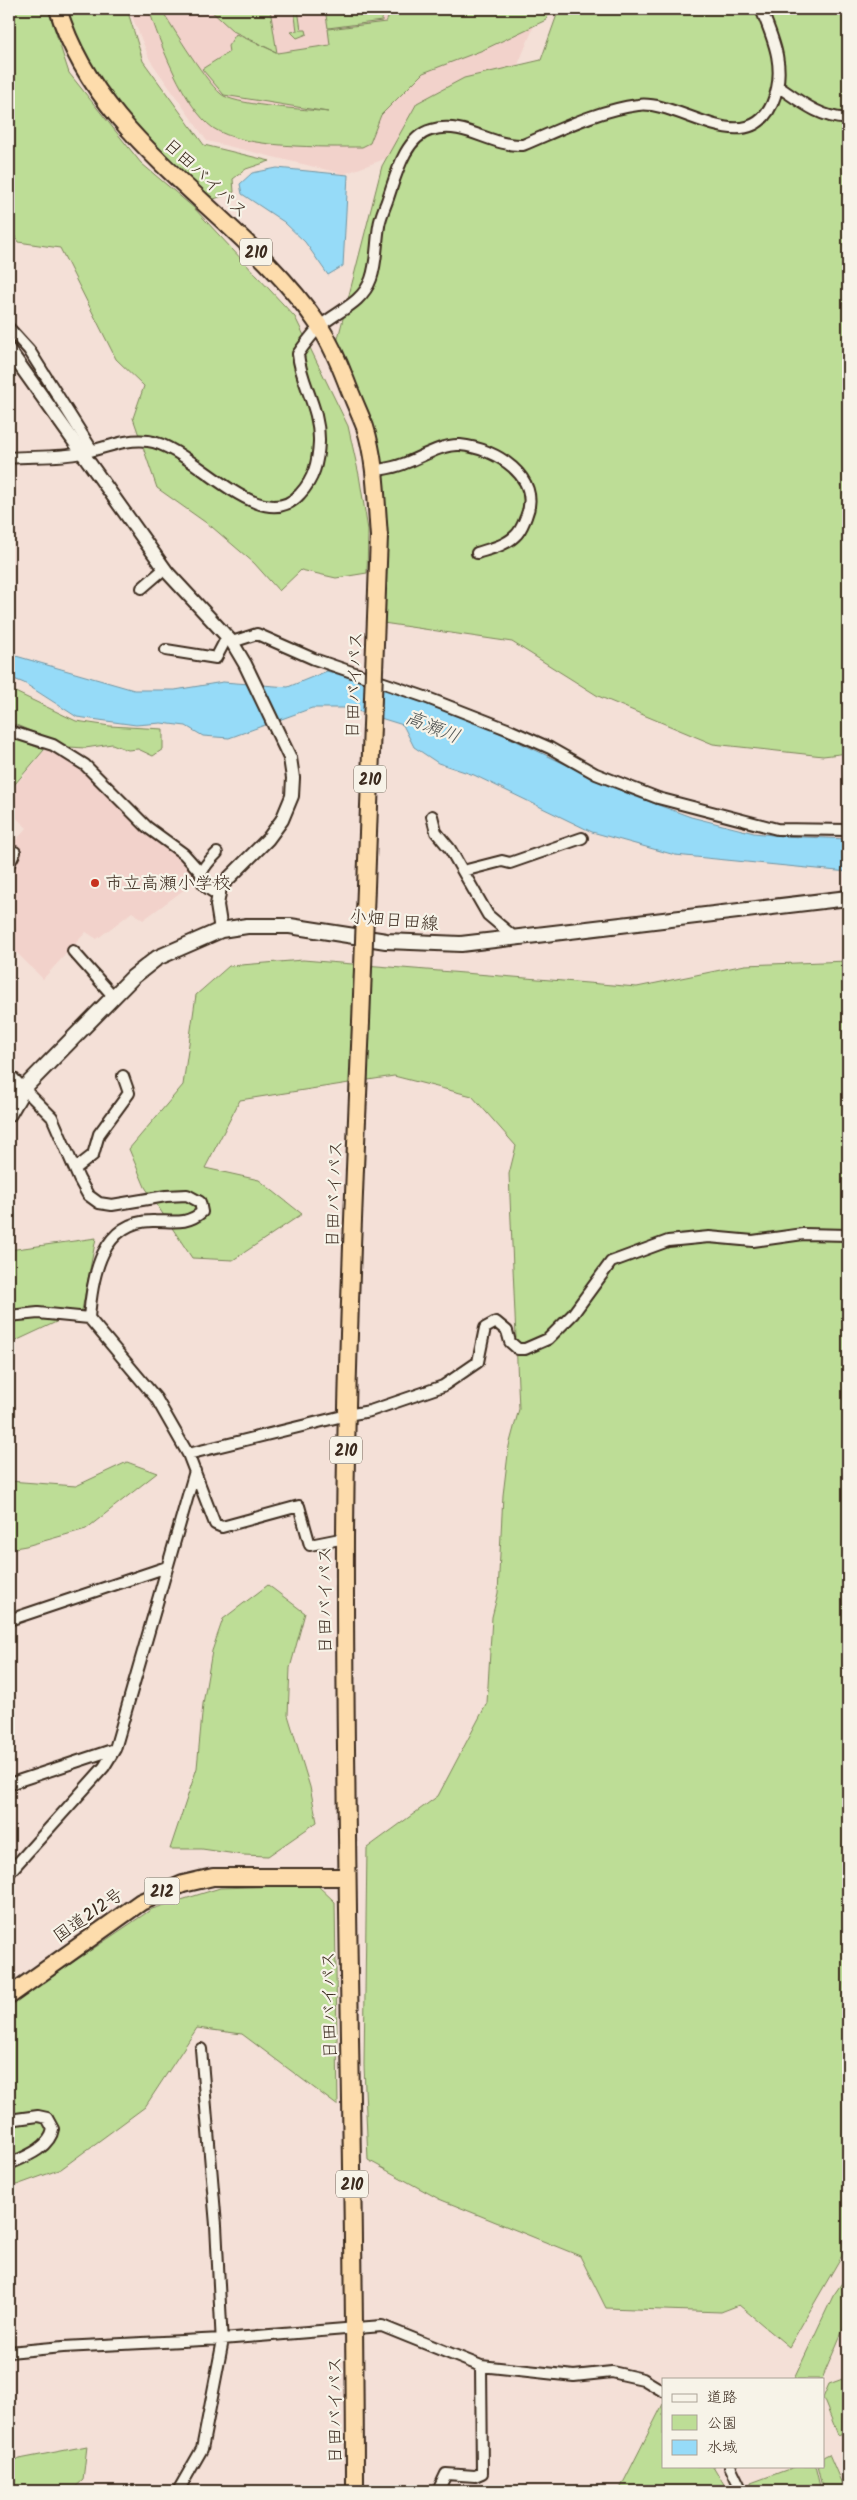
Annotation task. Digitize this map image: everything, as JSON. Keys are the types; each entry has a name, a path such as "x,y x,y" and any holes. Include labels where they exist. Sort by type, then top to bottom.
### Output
{"highway":[{"name":"日田バイパス","path":"58,9 65,32 83,70 112,112 148,152 263,258 320,327 337,358 365,428 373,471 379,536 347,1415 345,1538 347,1877 355,2329 355,2491"},
{"name":"国道212号","path":"9,1996 141,1902 183,1884 213,1877 347,1877"}],"main road":[{"name":"小畑日田線","path":"9,1114 24,1088 133,977 158,958 221,930 247,926 290,926 386,941 461,944 848,898"}],"street":[{"path":"9,458 86,451 128,441 148,440 164,444 186,457 241,497 260,505 276,508 290,504 311,480 317,463 318,420 299,366 298,354 320,327 350,306 367,287 376,256 379,224 393,182 409,148 425,132 445,128 463,128 511,146 523,145 588,118 638,105 655,104 696,120 721,126 744,127 762,121 772,105 778,87 778,54 761,9"},
{"path":"778,87 805,105 822,113 848,118"},
{"path":"9,328 29,350 86,451"},
{"path":"9,350 86,451 164,569 229,640 245,664 290,758 294,778 292,796 282,820 268,839 220,887 217,905 221,930"},
{"path":"373,471 400,466 439,449 458,445 496,455 519,473 527,486 531,502 522,528 514,538 477,553"},
{"path":"142,588 164,569"},
{"path":"166,650 216,658 229,640 257,634 314,659 425,697 507,729 550,748 596,774 658,798 777,829 848,830"},
{"path":"9,731 53,745 85,765 147,827 184,854 201,873"},
{"path":"432,816 436,832 450,849 488,915 514,938"},
{"path":"463,871 502,861 510,863 582,838"},
{"path":"217,853 201,873 201,881 206,888 219,895"},
{"path":"73,951 114,997"},
{"path":"9,1074 52,1118 74,1169 88,1195 99,1203 112,1205 166,1196 187,1195 200,1202 202,1212 194,1219 182,1222 152,1220 135,1224 122,1230 105,1247 96,1266 91,1289 89,1318 156,1398 188,1454 215,1524 222,1527 299,1506 310,1545 345,1538"},
{"path":"74,1169 93,1155 99,1134 129,1093 123,1076"},
{"path":"188,1454 386,1406 443,1386 459,1377 478,1362 485,1328 496,1322 507,1331 510,1342 518,1349 525,1349 548,1339 573,1314 610,1262 668,1240 709,1237 753,1241 803,1234 848,1235"},
{"path":"9,1316 38,1313 89,1318"},
{"path":"9,1873 104,1766 115,1749 195,1471"},
{"path":"9,1620 167,1567"},
{"path":"9,1784 115,1749"},
{"path":"178,2491 202,2449 222,2339 202,2048"},
{"path":"9,2120 38,2116 47,2118 53,2129 50,2138 35,2152 9,2164"},
{"path":"10,2351 222,2339 382,2326 481,2366 574,2376 612,2372 643,2379 662,2390"},
{"path":"438,2491 446,2474 475,2476 482,2473 481,2366"},
{"path":"731,2468 742,2491"}],"shaded area":[{"path":"129,9 541,9 496,118 344,174 207,141 150,60"},
{"path":"46,749 80,766 159,844 183,858 197,876 196,881 143,920 132,912 97,939 86,932 43,979 9,945 9,876 18,860 9,848 27,828 9,811 9,793"}],"green space":[{"path":"9,9 48,9 69,73 141,163 194,208 295,317 348,426 359,475 368,530 367,573 336,578 301,570 279,591 254,563 212,527 157,488 133,418 144,386 116,359 60,248 18,242 9,226"},
{"path":"65,9 127,9 143,61 204,145 270,161 246,169 233,179 234,192 214,199 127,121 98,79"},
{"path":"149,9 161,9 200,69 217,91 224,96 259,105 328,112 224,95 202,69 229,52 228,46 236,34 276,52 233,31 209,9 270,9 277,53 330,45 328,29 386,22 390,14 426,9 551,9 546,20 483,50 423,73 381,115 370,143 362,147 307,147 244,140 213,128 202,118 183,90 166,56"},
{"path":"294,9 298,9 301,30 306,30 307,34 297,38 291,32 297,31"},
{"path":"325,9 404,9 382,13 382,21 328,28"},
{"path":"559,9 848,9 848,753 823,756 713,744 598,696 512,642 383,623 384,498 336,346 382,166 417,103 464,78 541,60"},
{"path":"9,689 76,721 110,726 163,729 163,749 153,756 138,749 128,750 112,744 85,748 69,747 9,722"},
{"path":"9,736 44,750 9,791"},
{"path":"303,960 637,987 745,965 848,961 848,2245 789,2347 739,2305 721,2312 606,2308 580,2256 439,2199 368,2160 364,2065 367,1848 438,1796 487,1703 492,1617 498,1593 503,1495 509,1446 519,1409 509,1174 516,1146 472,1096 394,1076 240,1100 205,1168 259,1180 302,1214 233,1260 192,1258 145,1187 129,1149 183,1085 196,995 229,966"},
{"path":"96,1238 82,1310 9,1344 9,1250"},
{"path":"127,1462 157,1473 86,1529 9,1549 9,1481 76,1486"},
{"path":"268,1585 305,1613 290,1668 288,1715 310,1787 317,1822 268,1856 243,1855 202,1849 170,1849 197,1768 203,1704 212,1651 223,1619"},
{"path":"317,1885 335,1902 338,2106 242,2034 197,2028 145,2107 61,2169 14,2186 9,2190 9,2000 26,1994 152,1909 220,1888"},
{"path":"848,2274 848,2318 822,2378 794,2378 833,2296"},
{"path":"848,2377 848,2431 838,2435 824,2400 829,2384"},
{"path":"662,2406 662,2468 714,2468 728,2491 619,2491"},
{"path":"87,2446 83,2480 71,2491 9,2491 9,2461"},
{"path":"829,2454 845,2491 823,2491 817,2468 824,2468 824,2456"},
{"path":"792,2468 815,2468 821,2491 752,2491 751,2483"}],"water":[{"path":"277,168 348,175 343,266 328,275 305,242 284,222 242,194 240,184 252,173"},
{"name":"高瀬川","path":"9,654 134,690 175,690 223,682 288,687 327,671 386,689 472,720 628,794 691,817 754,833 848,839 848,872 675,855 592,832 474,775 438,763 414,747 403,725 348,708 312,708 229,738 203,736 186,726 161,723 136,725 77,717 24,683 9,677"}],"place":[{"name":"市立高瀬小学校","path":"95,883"}]}
